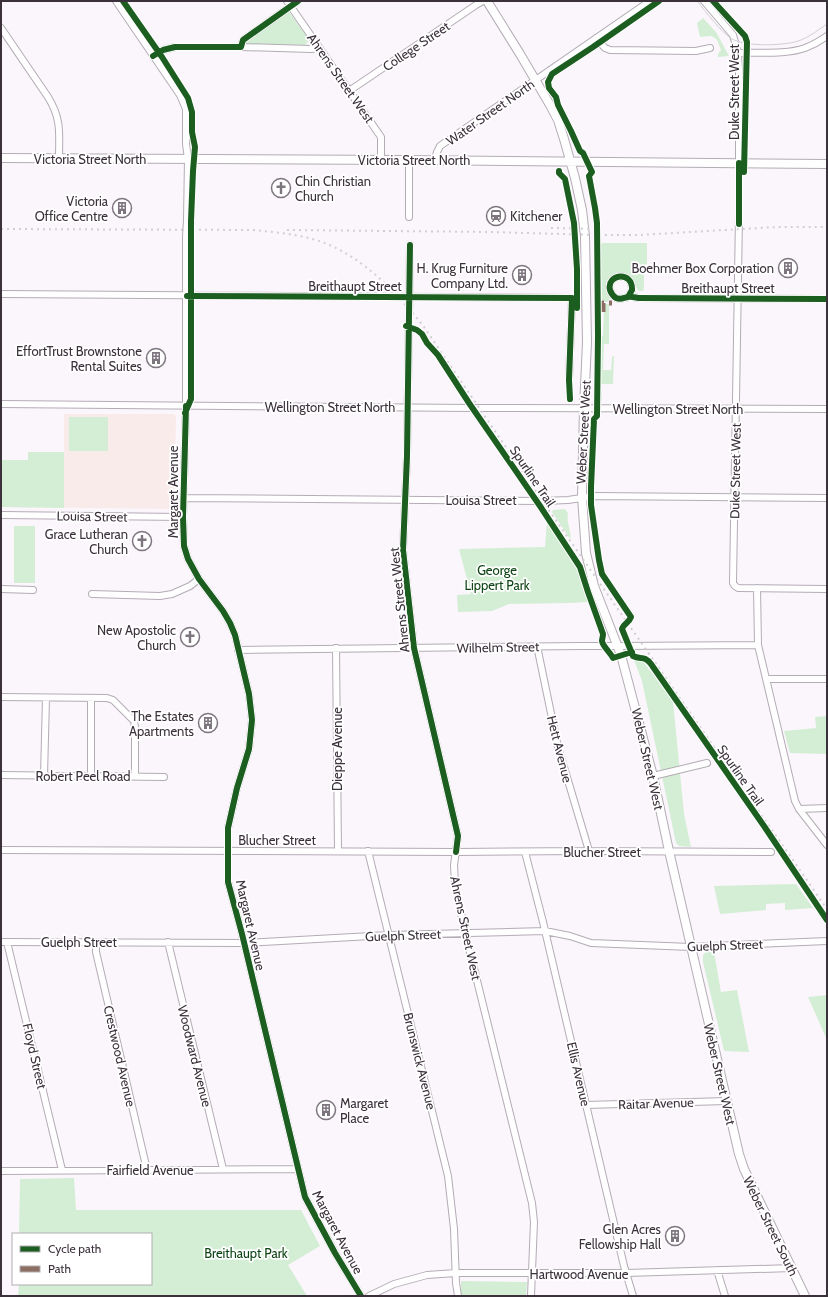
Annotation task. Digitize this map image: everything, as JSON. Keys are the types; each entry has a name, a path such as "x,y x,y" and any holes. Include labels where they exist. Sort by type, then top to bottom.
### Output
{"main road":[{"name":"Weber Street West","path":"487,1 558,120 571,161 582,210 585,236 587,342 582,497 584,533 588,558 596,591 618,646 628,679 653,776 739,1154"},
{"name":"Victoria Street North","path":"1,158 827,164"},
{"name":"Weber Street South","path":"739,1154 744,1169 805,1296"}],"street":[{"name":"Margaret Avenue","path":"116,1 180,95 186,109 186,144 188,159 186,220 186,406 183,498 184,546 188,559 199,579 223,611 235,635 249,694 252,720 249,749 230,814 227,851 228,882 305,1197 335,1253 361,1296"},
{"path":"241,47 243,40 289,4 298,1"},
{"name":"College Street","path":"349,91 483,1"},
{"name":"Water Street North","path":"435,160 440,146 650,1"},
{"name":"Duke Street West","path":"704,1 732,35 738,53 739,71 733,583 738,588 827,589"},
{"name":"Ahrens Street West","path":"289,4 382,137 382,160"},
{"path":"1,28 55,109 58,118 59,130 59,159"},
{"path":"738,53 790,51 804,48 827,36"},
{"path":"596,38 604,48 610,50 696,51 710,48"},
{"path":"153,56 163,50 175,47 319,48"},
{"path":"409,160 409,217"},
{"name":"Ahrens Street West","path":"410,245 408,297 408,407 403,550 414,648 458,836 454,865 455,884 465,932 532,1202 534,1222 531,1296"},
{"name":"Breithaupt Street","path":"1,294 572,298"},
{"name":"Breithaupt Street","path":"628,296 640,298 827,299"},
{"name":"Weber Street West","path":"569,380 572,298"},
{"name":"Wellington Street North","path":"1,404 827,410"},
{"name":"Louisa Street","path":"183,498 543,501 568,500 595,496 827,498"},
{"name":"Louisa Street","path":"1,515 183,518"},
{"path":"92,594 160,596 172,594 190,586 199,579"},
{"path":"757,588 758,645 796,801 799,809 827,845"},
{"path":"1,589 33,590"},
{"name":"Wilhelm Street","path":"238,650 758,645"},
{"name":"Hett Avenue","path":"537,646 558,747 589,851"},
{"name":"Dieppe Avenue","path":"336,648 338,851"},
{"path":"767,679 827,679"},
{"path":"1,697 107,698 113,700 134,721 135,776"},
{"path":"44,776 46,698"},
{"path":"91,776 92,698"},
{"path":"653,776 707,763"},
{"name":"Robert Peel Road","path":"1,775 164,777"},
{"path":"799,809 827,808"},
{"name":"Blucher Street","path":"1,850 771,852"},
{"name":"Brunswick Avenue","path":"368,851 448,1176 454,1229 456,1283 458,1296"},
{"name":"Ellis Avenue","path":"525,852 626,1274 633,1296"},
{"name":"Guelph Street","path":"4,942 244,943 389,935 545,931 570,936 591,943 691,947 827,940"},
{"name":"Floyd Street","path":"4,942 62,1170"},
{"name":"Crestwood Avenue","path":"96,942 96,952 147,1170"},
{"name":"Woodward Avenue","path":"168,942 223,1169"},
{"name":"Raitar Avenue","path":"586,1105 727,1101"},
{"name":"Fairfield Avenue","path":"1,1171 298,1169"},
{"name":"Hartwood Avenue","path":"369,1296 394,1284 427,1274 626,1274 792,1268"},
{"path":"717,1270 725,1296"}],"shaded area":[{"path":"64,414 174,414 176,416 174,509 1,507 1,460 28,460 28,452 64,452"}],"green space":[{"path":"289,12 308,38 308,42 305,45 246,43 247,40"},
{"path":"703,18 716,32 729,56 718,57 721,50 717,40 712,36 700,37 697,23"},
{"path":"602,243 647,243 647,264 644,265 643,291 639,291 627,275 620,273 615,274 608,279 606,288 610,298 608,302 602,302 600,246"},
{"path":"605,304 609,304 609,344 604,344 603,370 611,370 612,357 614,356 613,384 601,384 602,402 598,390 601,338 603,335"},
{"path":"69,417 108,417 108,451 69,451"},
{"path":"28,452 64,452 64,508 1,507 1,460 28,460"},
{"path":"565,509 568,513 570,539 552,512 553,510"},
{"name":"George Lippert Park","path":"547,520 577,568 589,602 509,604 492,611 458,612 457,595 471,594 459,549 545,547"},
{"path":"14,526 35,526 35,583 14,583"},
{"path":"631,652 636,652 673,701 684,814 691,847 679,846 676,843 642,681"},
{"path":"827,716 827,754 790,753 784,731 816,728 815,717"},
{"path":"796,884 813,908 785,910 785,903 766,904 766,910 720,914 714,886"},
{"path":"707,951 714,951 721,992 737,990 749,1052 724,1051 703,962 703,955"},
{"path":"827,995 827,1040 808,997"},
{"name":"Breithaupt Park","path":"74,1178 76,1210 301,1210 320,1246 288,1265 307,1296 18,1296 19,1285 152,1285 152,1233 19,1233 20,1179"},
{"path":"461,1281 527,1282 526,1296 461,1296"}],"tram line":[{"path":"697,1 723,32 738,42 766,45 786,44 808,37 827,24"}],"railway":[{"path":"287,230 639,235 777,227 827,227"},
{"path":"551,228 605,229"},
{"path":"1,229 257,230"},
{"path":"253,230 301,236 332,246 348,255 363,264 389,288 424,327 548,509 827,909"}],"marked path":[{"path":"603,312 603,303 612,303"}],"cycle path":[{"path":"123,1 162,57 188,98 192,112 192,132 195,147 191,221 191,399 185,413"},
{"path":"153,56 163,50 175,47 241,47 243,40 298,1"},
{"name":"Spurline Trail","path":"659,1 552,74 548,82 549,88 556,97 558,105 580,151 583,153 592,172 589,176 597,223 598,335 597,416 594,419 591,505 599,560 602,574 631,617 622,629 633,656 649,661 764,826 827,920"},
{"path":"713,1 745,36 747,42 744,172"},
{"path":"739,163 739,224"},
{"path":"559,171 565,179 574,223 577,269 577,308"},
{"path":"410,245 407,456 403,550 414,648 458,836 456,852"},
{"path":"628,297 632,290 628,279 620,276 612,280 610,291 616,298 619,299 631,297 827,299"},
{"path":"187,296 572,298 569,380 570,399"},
{"name":"Spurline Trail","path":"406,326 417,330 422,334 427,343 438,355 580,567 603,634 602,641 605,647 613,658 632,652"},
{"path":"186,406 183,517 184,546 188,559 199,579 223,611 235,635 249,694 252,720 249,749 237,788 228,828 228,882 242,934 305,1197 335,1253 361,1296"}],"place":[{"name":"Chin Christian Church","path":"281,188"},
{"name":"Victoria Office Centre","path":"122,208"},
{"name":"Kitchener","path":"496,216"},
{"name":"Boehmer Box Corporation","path":"788,268"},
{"name":"H. Krug Furniture Company Ltd.","path":"522,275"},
{"name":"EffortTrust Brownstone Rental Suites","path":"156,358"},
{"name":"Grace Lutheran Church","path":"142,541"},
{"name":"New Apostolic Church","path":"190,637"},
{"name":"The Estates Apartments","path":"208,723"},
{"name":"Margaret Place","path":"326,1110"},
{"name":"Glen Acres Fellowship Hall","path":"675,1236"}]}
